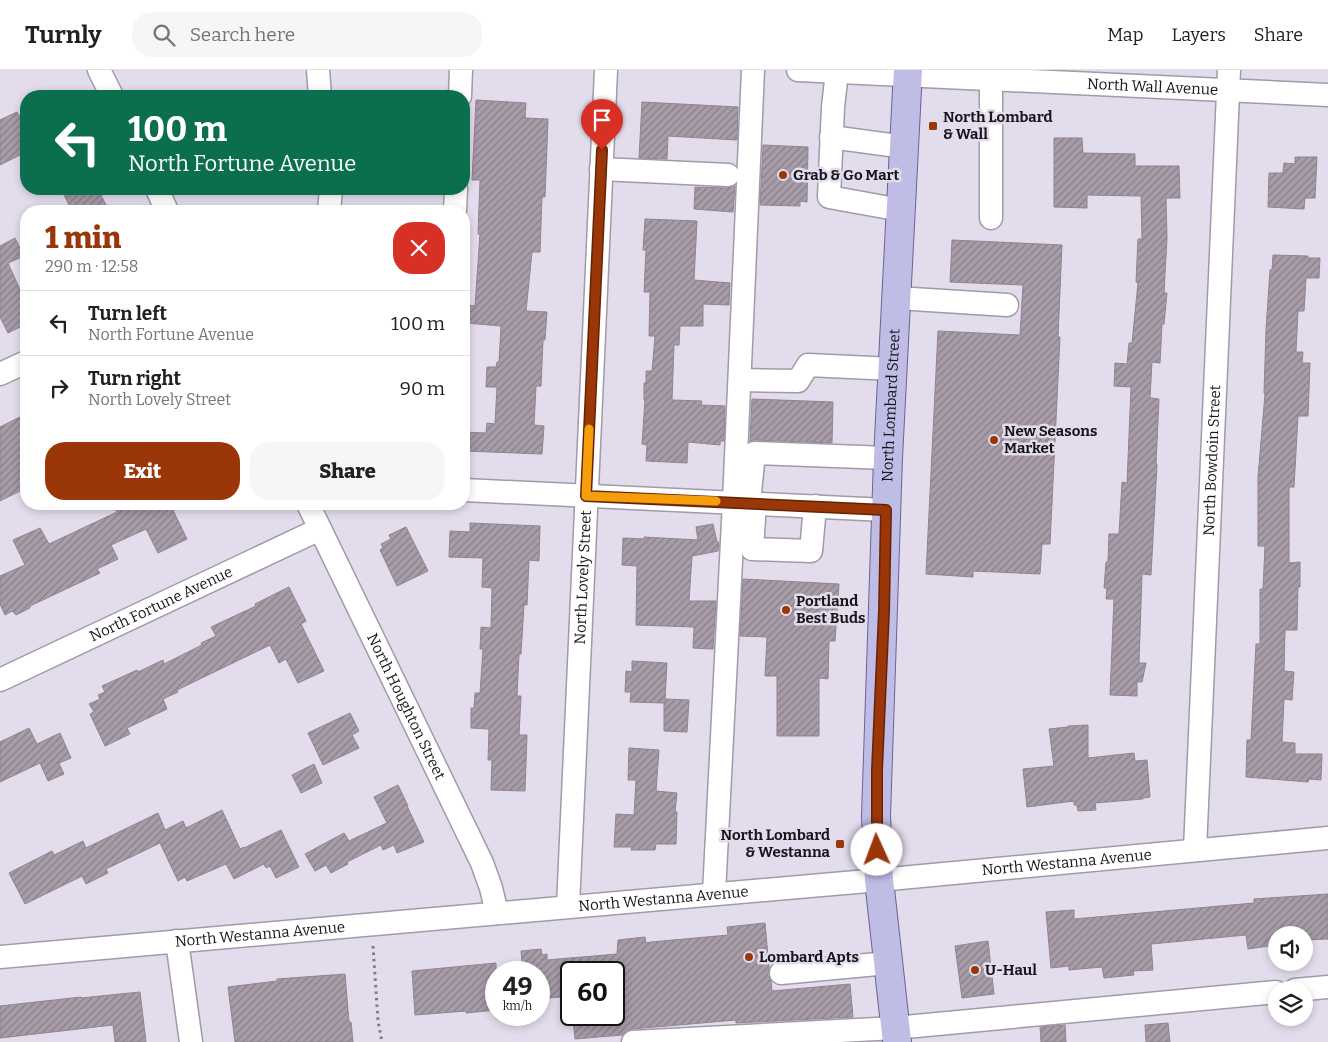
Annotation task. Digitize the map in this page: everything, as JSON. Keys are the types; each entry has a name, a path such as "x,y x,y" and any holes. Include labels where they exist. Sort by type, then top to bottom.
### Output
{"main road":[{"name":"North Lombard Street","path":"896,1035 879,880 876,816 888,458 908,73"}],"street":[{"path":"99,70 109,90"},
{"path":"318,70 320,90"},
{"path":"460,90 461,70"},
{"name":"North Lovely Street","path":"568,906 606,70"},
{"path":"753,70 740,380 746,503 752,549 810,551 815,506"},
{"name":"North Wall Avenue","path":"798,70 908,73 991,80 1229,80 1328,95"},
{"path":"837,72 832,107 828,197 902,210"},
{"path":"991,80 991,218"},
{"name":"North Bowdoin Street","path":"1195,850 1229,80"},
{"path":"831,137 905,146"},
{"path":"601,169 728,175"},
{"path":"897,298 1007,305"},
{"path":"740,380 798,381 808,364 893,370"},
{"path":"0,374 20,365"},
{"path":"714,894 746,503 754,453 888,458"},
{"path":"470,490 886,510"},
{"name":"North Houghton Street","path":"311,510 482,864 497,912"},
{"name":"North Fortune Avenue","path":"0,680 320,529"},
{"name":"North Westanna Avenue","path":"0,957 879,880 1328,838"},
{"path":"177,941 191,1042"},
{"path":"781,973 888,963"},
{"path":"1313,988 1328,987"},
{"path":"633,1042 896,1035 1268,993"}],"path":[{"path":"371,924 378,1021 382,1042"}],"building":[{"path":"476,100 526,103 525,118 548,119 545,197 542,197 540,252 532,252 526,311 547,312 545,340 543,340 541,386 536,386 534,425 544,426 542,454 470,451 470,432 486,433 487,423 495,424 497,387 486,387 487,367 496,367 497,362 499,362 501,326 470,323 470,305 475,306 480,234 478,234 480,180 472,180"},
{"path":"642,102 738,107 737,140 668,136 667,159 639,158"},
{"path":"17,112 20,115 20,155 0,165 0,120"},
{"path":"1054,138 1082,138 1083,153 1135,154 1135,166 1179,166 1180,198 1166,198 1167,238 1164,293 1167,293 1164,324 1162,324 1160,363 1152,362 1150,398 1159,399 1157,464 1151,575 1142,574 1139,663 1146,663 1142,682 1137,682 1137,696 1110,695 1114,599 1106,599 1107,588 1104,588 1106,562 1108,562 1109,534 1119,534 1122,482 1127,483 1131,387 1114,386 1115,363 1127,364 1129,343 1132,343 1138,283 1136,282 1138,239 1142,239 1141,196 1087,195 1087,208 1054,207"},
{"name":"Grab & Go Mart","path":"763,145 808,147 807,202 800,201 800,206 760,205"},
{"path":"1295,157 1317,157 1315,198 1305,198 1304,209 1268,207 1269,173 1283,173 1284,163 1295,164"},
{"path":"735,186 733,212 694,209 695,187 727,188"},
{"path":"64,195 101,195 106,205 69,205"},
{"path":"645,219 697,221 694,280 730,283 729,305 703,304 703,326 680,326 679,345 674,345 672,400 702,401 701,405 725,406 724,441 720,441 720,445 688,442 687,463 646,461 647,445 642,444 645,400 644,383 646,383 646,371 652,371 655,336 649,336 650,292 644,292 646,250 643,250"},
{"path":"15,238 20,248 20,258 8,263 20,290 20,327 8,333 0,317 0,246"},
{"name":"New Seasons Market","path":"952,240 1062,245 1058,337 1060,337 1050,544 1042,544 1040,574 973,571 973,577 926,574 938,331 1020,335 1023,285 950,282"},
{"path":"1273,255 1320,258 1319,278 1306,278 1304,311 1298,311 1296,352 1303,352 1302,363 1310,363 1308,416 1298,416 1294,487 1289,487 1289,563 1300,562 1300,587 1298,587 1297,630 1285,630 1284,671 1294,672 1292,700 1284,699 1282,742 1295,743 1295,754 1322,754 1321,780 1309,779 1308,782 1246,777 1247,740 1251,740 1256,644 1260,644 1260,589 1263,589 1265,546 1258,546 1258,477 1265,394 1266,330 1270,270 1272,270"},
{"path":"752,399 833,402 832,443 750,441"},
{"path":"20,417 20,491 0,501 0,427"},
{"path":"116,510 173,510 187,539 158,553 146,529 111,545 118,559 97,569 100,573 30,606 30,608 16,615 12,611 5,615 0,604 0,576 25,565 13,540 40,528 49,544 117,512"},
{"path":"470,523 540,526 539,561 529,560 527,605 524,605 521,654 519,654 517,696 521,696 519,735 527,735 525,791 491,790 492,760 488,760 489,729 471,728 471,708 474,708 475,693 480,693 483,649 480,649 481,627 491,628 492,588 482,587 483,558 449,557 450,531 470,532"},
{"path":"713,524 717,542 719,542 718,551 692,556 689,601 716,601 713,649 693,648 694,627 636,625 637,566 622,565 623,538 644,539 644,537 698,540 696,527"},
{"path":"406,527 428,571 397,586 380,550 383,548 381,544 391,539 389,535"},
{"path":"743,579 839,584 835,641 829,641 828,679 819,678 819,736 777,736 777,676 765,676 767,637 740,636"},
{"path":"289,587 306,621 301,624 324,671 298,683 286,659 279,663 270,645 177,690 178,692 163,699 167,709 127,728 130,734 105,746 90,714 94,712 89,704 100,699 98,695 105,692 102,686 163,660 164,664 202,645 201,643 216,636 211,627 256,606 255,604"},
{"path":"632,661 667,663 665,699 689,700 687,732 664,731 664,703 630,702 631,692 625,692 626,671 632,672"},
{"path":"350,713 359,731 352,735 359,748 323,765 308,733"},
{"path":"1088,725 1088,758 1134,753 1135,761 1147,760 1150,797 1095,803 1096,810 1078,811 1074,801 1027,807 1023,769 1054,766 1049,729"},
{"path":"29,728 37,744 60,733 71,758 59,763 64,774 48,781 40,763 0,782 0,742"},
{"path":"629,748 659,750 656,791 677,793 675,812 677,812 676,844 656,844 655,850 631,850 632,847 614,847 616,814 634,815 636,780 628,780"},
{"path":"314,764 322,783 301,793 292,775"},
{"path":"398,785 424,842 397,853 394,845 383,850 381,845 347,862 348,864 331,873 326,865 315,871 305,854 344,833 349,841 387,823 374,797"},
{"path":"222,810 240,849 281,830 299,867 276,878 270,866 266,868 264,864 234,879 226,864 187,881 185,877 178,881 160,843 106,869 108,873 86,884 82,876 25,904 9,873 52,851 54,855 83,841 86,848 158,813 165,830 183,821 186,828"},
{"path":"1328,894 1328,939 1313,940 1313,926 1268,926 1268,946 1248,949 1246,935 1151,944 1153,970 1133,971 1134,975 1104,978 1102,967 1069,970 1069,966 1051,968 1046,912 1074,910 1074,919 1254,903 1254,899"},
{"path":"765,923 768,975 772,991 850,984 853,1017 736,1023 736,1020 632,1029 622,1035 575,1039 574,1026 625,1026 625,961 560,961 560,997 550,998 550,961 522,961 521,951 541,949 542,955 547,954 547,960 617,954 618,940 645,937 646,943 728,935 727,927"},
{"name":"U-Haul","path":"988,941 994,994 962,998 955,946"},
{"path":"485,964 485,1011 415,1015 412,971"},
{"path":"345,974 349,1022 351,1022 353,1042 235,1042 228,987 277,981 277,979"},
{"path":"140,992 146,1042 115,1042 113,1025 0,1038 0,1006"},
{"path":"1168,1023 1170,1042 1146,1042 1145,1025"},
{"path":"1065,1025 1066,1042 1041,1042 1040,1027"}],"slow traffic":[{"path":"589,429 586,496 716,501"}],"place":[{"name":"North Lombard & Wall","path":"933,126"},
{"name":"Grab & Go Mart","path":"783,175"},
{"name":"New Seasons Market","path":"994,440"},
{"name":"Portland Best Buds","path":"786,610"},
{"name":"North Lombard & Westanna","path":"840,844"},
{"name":"Lombard Apts","path":"749,957"},
{"name":"U-Haul","path":"975,970"}],"route":[{"path":"602,150 586,496 886,510 877,770 877,850"}]}
